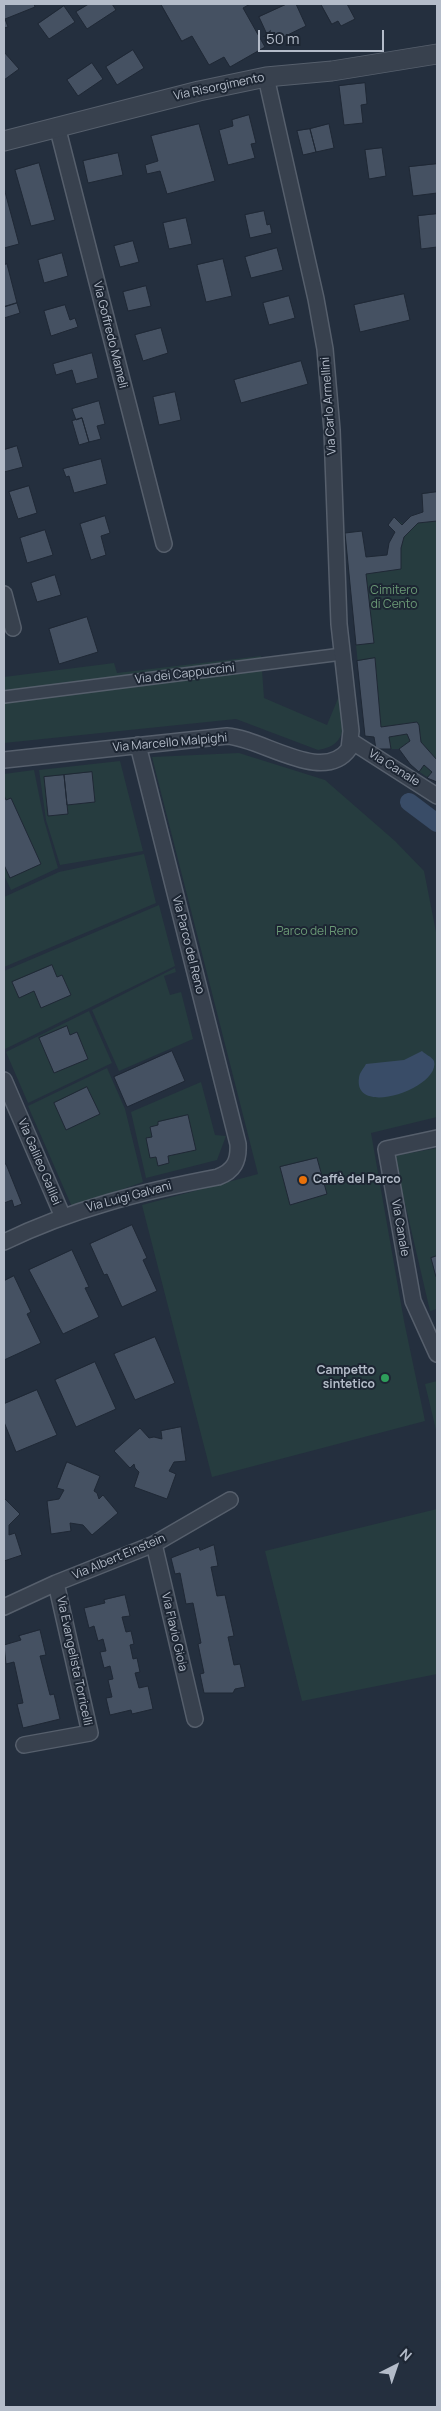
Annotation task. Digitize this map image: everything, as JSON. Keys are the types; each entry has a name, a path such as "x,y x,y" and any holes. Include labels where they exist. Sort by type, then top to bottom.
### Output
{"street":[{"name":"Via Risorgimento","path":"4,141 56,126 199,91 266,77 332,71 437,54"},
{"name":"Via Carlo Armellini","path":"266,77 313,283 325,349 332,430 336,586 351,741"},
{"name":"Via Goffredo Mameli","path":"56,126 164,544"},
{"path":"4,594 13,628"},
{"name":"Via dei Cappuccini","path":"4,697 342,654"},
{"name":"Via Marcello Malpighi","path":"4,760 138,745 236,737 307,762 321,764 341,758 349,749 351,741"},
{"name":"Via Canale","path":"351,741 437,796"},
{"name":"Via Parco del Reno","path":"138,745 238,1144"},
{"name":"Via Galileo Galilei","path":"4,1080 63,1217"},
{"name":"Via Canale","path":"437,1138 386,1149 413,1301 437,1354"},
{"name":"Via Luigi Galvani","path":"4,1242 63,1217 141,1193 225,1174 235,1165 238,1158 238,1144"},
{"name":"Via Albert Einstein","path":"4,1608 56,1583 154,1544 230,1500"},
{"name":"Via Flavio Gioia","path":"154,1544 195,1719"},
{"name":"Via Evangelista Torricelli","path":"24,1744 90,1733 56,1583"}],"green space":[{"name":"Cimitero di Cento","path":"437,492 437,782 425,776 407,760 399,749 376,749 374,737 365,736 345,533 362,531 366,557 387,555 395,532 394,517 403,524 411,516 423,512 422,494"},
{"path":"261,656 264,698 327,725 339,696 343,722 340,737 336,743 318,750 236,719 4,743 4,677 114,663 117,673"},
{"name":"Parco del Reno","path":"239,753 325,780 395,841 424,871 437,937 437,1117 371,1133 404,1321 425,1421 212,1477 142,1205 258,1174 152,757"},
{"path":"120,761 143,851 60,865 46,820 39,770"},
{"path":"34,770 44,820 58,868 11,890 4,875 4,774"},
{"path":"144,854 156,903 4,967 4,897 59,872"},
{"path":"159,905 175,966 5,1049 4,971"},
{"path":"175,968 176,972 164,976 170,995 181,992 193,1039 119,1071 92,1010"},
{"path":"89,1011 112,1063 28,1103 6,1052"},
{"path":"107,1068 125,1109 143,1182 72,1207 28,1106"},
{"path":"201,1082 215,1135 226,1136 217,1160 146,1178 131,1112"},
{"path":"437,1148 437,1309 430,1311 394,1156"},
{"path":"437,1381 437,1434 425,1384"},
{"path":"437,1509 437,1674 302,1701 265,1551"}],"water":[{"path":"422,1051 434,1061 433,1071 424,1081 412,1089 397,1095 382,1097 369,1096 361,1090 359,1076 366,1064 404,1060"}],"building":[{"path":"4,4 34,4 35,7 5,19 8,27 4,28"},
{"path":"89,4 112,4 116,10 87,29 76,12"},
{"path":"161,4 250,4 243,8 265,47 230,67 224,57 209,65 192,36 182,41"},
{"path":"287,4 296,4 306,26 271,43 259,17"},
{"path":"321,4 347,4 355,19 341,26 338,21 332,24"},
{"path":"64,6 75,22 49,39 38,24"},
{"path":"133,50 144,68 117,85 106,67"},
{"path":"4,52 19,69 4,80"},
{"path":"92,63 103,79 78,96 67,80"},
{"path":"365,83 367,104 361,105 363,123 344,125 339,86"},
{"path":"249,115 256,143 251,144 255,158 228,165 219,130 233,126 232,120"},
{"path":"199,124 215,181 167,194 160,171 147,174 145,165 158,161 151,136"},
{"path":"329,124 334,148 316,152 310,129"},
{"path":"310,129 316,152 303,155 297,131"},
{"path":"382,148 386,176 369,179 365,150"},
{"path":"118,153 123,175 88,183 83,161"},
{"path":"39,163 55,220 31,226 15,170"},
{"path":"437,164 437,193 413,196 409,167"},
{"path":"4,188 19,244 4,248"},
{"path":"264,211 267,225 270,224 272,233 250,238 245,215"},
{"path":"437,214 437,247 421,249 418,216"},
{"path":"186,218 192,244 169,249 163,223"},
{"path":"133,241 139,262 120,267 114,246"},
{"path":"277,248 283,270 251,278 245,257"},
{"path":"62,253 68,276 44,283 38,260"},
{"path":"223,259 232,296 206,302 197,265"},
{"path":"7,264 17,303 4,307 4,265"},
{"path":"146,286 151,306 128,311 123,292"},
{"path":"404,294 410,320 360,332 354,305"},
{"path":"289,296 295,318 269,325 263,303"},
{"path":"17,303 20,313 4,318 4,307"},
{"path":"65,305 70,320 75,318 78,327 51,336 44,311"},
{"path":"161,328 168,353 143,361 135,335"},
{"path":"92,353 98,378 76,384 72,370 56,375 53,364"},
{"path":"301,361 308,384 241,403 234,380"},
{"path":"175,392 181,420 159,425 153,397"},
{"path":"99,401 105,424 97,426 101,439 89,442 82,418 76,420 72,409"},
{"path":"82,418 89,442 79,445 72,421"},
{"path":"17,446 23,467 4,472 4,450"},
{"path":"101,459 107,484 74,493 69,476 66,477 63,469"},
{"path":"29,486 37,513 18,519 9,492"},
{"path":"437,492 437,521 418,523 404,537 401,548 401,569 366,574 374,643 356,645 345,533 362,531 366,557 387,555 389,543 395,532 388,525 394,517 402,525 411,516 423,512 422,494"},
{"path":"105,516 110,533 101,536 106,555 91,560 80,524"},
{"path":"45,530 53,555 27,563 20,538"},
{"path":"55,575 61,595 37,602 31,583"},
{"path":"87,617 98,652 59,664 49,629"},
{"path":"375,658 381,727 417,722 421,742 437,760 437,782 427,778 432,772 424,765 419,772 410,764 399,749 410,741 407,734 389,737 391,749 376,749 374,737 365,736 357,661"},
{"path":"92,772 95,802 67,805 64,775"},
{"path":"64,775 68,814 48,816 44,777"},
{"path":"4,795 6,800 11,798 41,864 10,878 4,865"},
{"path":"52,965 57,977 62,975 71,995 41,1008 34,991 19,998 12,982"},
{"path":"67,1026 70,1035 77,1032 88,1059 54,1073 39,1038"},
{"path":"172,1051 185,1081 127,1107 114,1077"},
{"path":"87,1087 100,1114 66,1130 54,1103"},
{"path":"188,1115 196,1150 168,1156 169,1163 158,1166 156,1157 150,1158 146,1138 152,1137 150,1127 158,1125 158,1122"},
{"name":"Caffè del Parco","path":"317,1158 327,1194 290,1205 280,1167"},
{"path":"4,1164 6,1164 22,1204 14,1207 12,1200 4,1203"},
{"path":"132,1225 147,1258 143,1260 157,1291 122,1307 107,1274 104,1275 90,1244"},
{"path":"72,1250 89,1287 85,1288 99,1317 63,1334 29,1270"},
{"path":"437,1256 437,1277 436,1277 431,1258"},
{"path":"14,1276 31,1312 27,1314 41,1343 4,1360 4,1281"},
{"path":"155,1337 175,1383 135,1400 114,1354"},
{"path":"95,1362 116,1409 76,1427 55,1380"},
{"path":"37,1390 57,1435 16,1452 4,1422 4,1404"},
{"path":"181,1427 186,1461 174,1462 169,1471 176,1474 167,1499 134,1487 139,1472 134,1464 130,1468 114,1451 140,1428 149,1438 162,1439 161,1431"},
{"path":"67,1462 100,1476 94,1491 99,1499 103,1495 118,1513 92,1535 83,1525 70,1523 71,1531 51,1534 47,1501 59,1499 64,1490 57,1488"},
{"path":"4,1498 20,1514 9,1525 9,1535 15,1533 22,1555 4,1561"},
{"path":"214,1545 218,1566 211,1567 217,1596 225,1595 234,1636 228,1637 234,1665 240,1664 245,1687 235,1689 233,1693 204,1693 200,1674 204,1673 198,1644 201,1643 193,1603 186,1604 180,1573 175,1574 171,1558 199,1547 200,1550"},
{"path":"125,1595 130,1616 122,1617 126,1632 131,1631 134,1644 130,1645 133,1659 137,1658 140,1672 135,1673 139,1688 148,1686 153,1709 132,1714 131,1710 110,1715 106,1698 112,1697 108,1680 113,1679 110,1666 104,1668 100,1652 106,1651 103,1639 98,1641 94,1626 89,1628 84,1608 105,1603 104,1600"},
{"path":"40,1630 46,1655 40,1656 50,1695 54,1694 60,1719 23,1728 17,1704 23,1703 14,1662 6,1664 4,1645 21,1640 19,1636"}],"waterway":[{"path":"409,802 437,823"}],"place":[{"name":"Caffè del Parco","path":"303,1180"},
{"name":"Campetto sintetico","path":"385,1378"}]}
